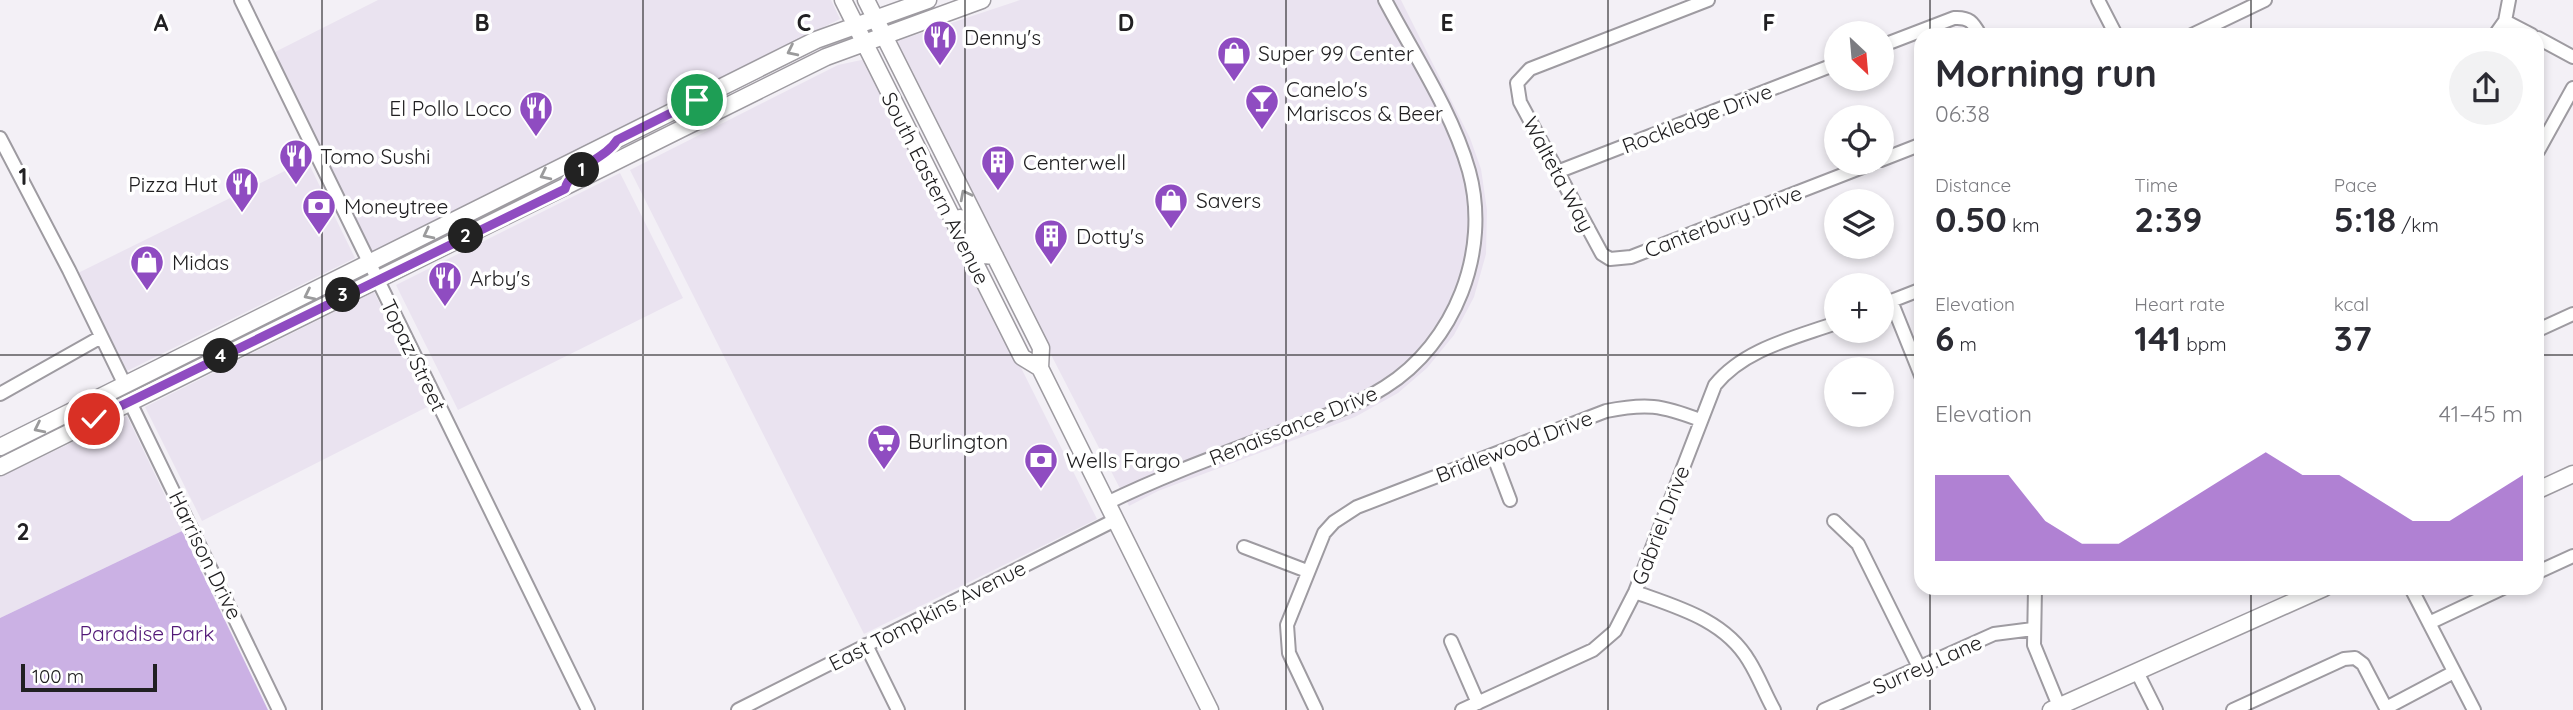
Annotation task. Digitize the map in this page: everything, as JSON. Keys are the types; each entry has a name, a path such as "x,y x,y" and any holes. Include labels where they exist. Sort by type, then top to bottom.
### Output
{"main road":[{"name":"South Eastern Avenue","path":"843,0 1022,357 1040,368"},
{"name":"South Eastern Avenue","path":"866,0 1041,348 1040,368 1210,710"},
{"path":"0,467 130,402 617,140 816,40 928,0"},
{"path":"0,447 169,364 373,271 565,189 796,71 982,0"},
{"path":"622,160 620,152 625,147 697,100"},
{"path":"565,189 570,178 608,152 617,140"},
{"path":"948,213 965,220 984,255 989,258 995,256"},
{"path":"989,294 999,293 1005,298 1018,324 1033,333"},
{"path":"130,402 132,391 159,376 169,364"},
{"path":"54,439 83,415 119,396 125,385"},
{"path":"2544,487 2573,474"},
{"path":"2055,708 2308,595"}],"street":[{"name":"Topaz Street","path":"241,0 588,710"},
{"name":"Renaissance Drive","path":"1107,503 1153,480 1350,406 1386,387 1417,361 1444,329 1463,292 1474,252 1475,211 1469,172 1455,132 1385,0"},
{"name":"Walteta Way","path":"1610,259 1602,254 1520,103 1517,83 1530,69 1708,0"},
{"path":"2098,0 2112,28"},
{"path":"2207,28 2265,0"},
{"path":"2500,28 2505,21 2509,0"},
{"path":"1928,28 1954,18 1964,18 1973,22 1976,28"},
{"path":"2505,21 2518,28"},
{"path":"1894,41 1914,33"},
{"path":"2544,41 2573,57"},
{"name":"Rockledge Drive","path":"1558,172 1824,69"},
{"path":"2544,140 2573,88"},
{"path":"0,138 125,385"},
{"path":"1894,155 1914,147"},
{"name":"Canterbury Drive","path":"1610,259 1631,257 1842,175"},
{"path":"1894,300 1914,292"},
{"path":"2544,327 2573,314"},
{"path":"1894,320 1914,361"},
{"name":"Gabriel Drive","path":"1462,710 1593,650 1615,631 1635,592 1715,385 1725,373 1750,355 1824,327"},
{"path":"0,394 101,337"},
{"name":"Harrison Drive","path":"130,402 279,710"},
{"name":"Bridlewood Drive","path":"1307,571 1324,533 1334,522 1357,507 1606,411 1641,404 1673,410 1700,420"},
{"path":"1493,455 1510,500"},
{"name":"East Tompkins Avenue","path":"738,710 1115,520"},
{"path":"1834,521 1858,544 1919,667"},
{"path":"1244,547 1307,571 1287,625 1289,653 1317,710"},
{"path":"2544,569 2573,556"},
{"path":"1635,592 1697,615 1726,636 1749,660 1774,710"},
{"path":"2035,595 2034,645 2055,708"},
{"path":"2415,595 2474,710"},
{"path":"2429,623 2488,595"},
{"name":"Surrey Lane","path":"1824,710 1994,634 2033,629"},
{"path":"1451,641 1478,702"},
{"path":"866,646 898,710"},
{"path":"2233,710 2344,659 2355,658 2363,664 2387,709 2454,673"},
{"path":"2137,672 2156,710"}],"shaded area":[{"path":"378,0 831,0 840,19 372,252 273,53"},
{"path":"1020,0 1401,0 1470,138 1481,169 1487,210 1486,254 1474,297 1454,335 1427,368 1398,393 1355,417 1158,491 1129,506 897,56 897,41"},
{"path":"866,59 1097,519 864,634 630,170 838,65"},
{"path":"307,160 355,258 127,371 78,273"},
{"path":"620,173 683,298 458,410 396,285"},
{"path":"374,292 431,405 202,521 145,407"},
{"path":"127,416 182,531 0,618 0,477"}],"green space":[{"name":"Paradise Park","path":"182,531 268,710 0,710 0,618"}],"place":[{"name":"Denny's","path":"940,67"},
{"name":"Super 99 Center","path":"1234,83"},
{"name":"Canelo's Mariscos & Beer","path":"1262,131"},
{"name":"El Pollo Loco","path":"536,138"},
{"name":"Tomo Sushi","path":"296,186"},
{"name":"Centerwell","path":"998,192"},
{"name":"Pizza Hut","path":"242,214"},
{"name":"Savers","path":"1171,230"},
{"name":"Moneytree","path":"319,236"},
{"name":"Dotty's","path":"1051,266"},
{"name":"Midas","path":"147,292"},
{"name":"Arby's","path":"445,308"},
{"name":"Burlington","path":"884,471"},
{"name":"Wells Fargo","path":"1041,490"}],"route":[{"path":"94,419 565,189 570,178 608,152 617,140 697,100"}]}
